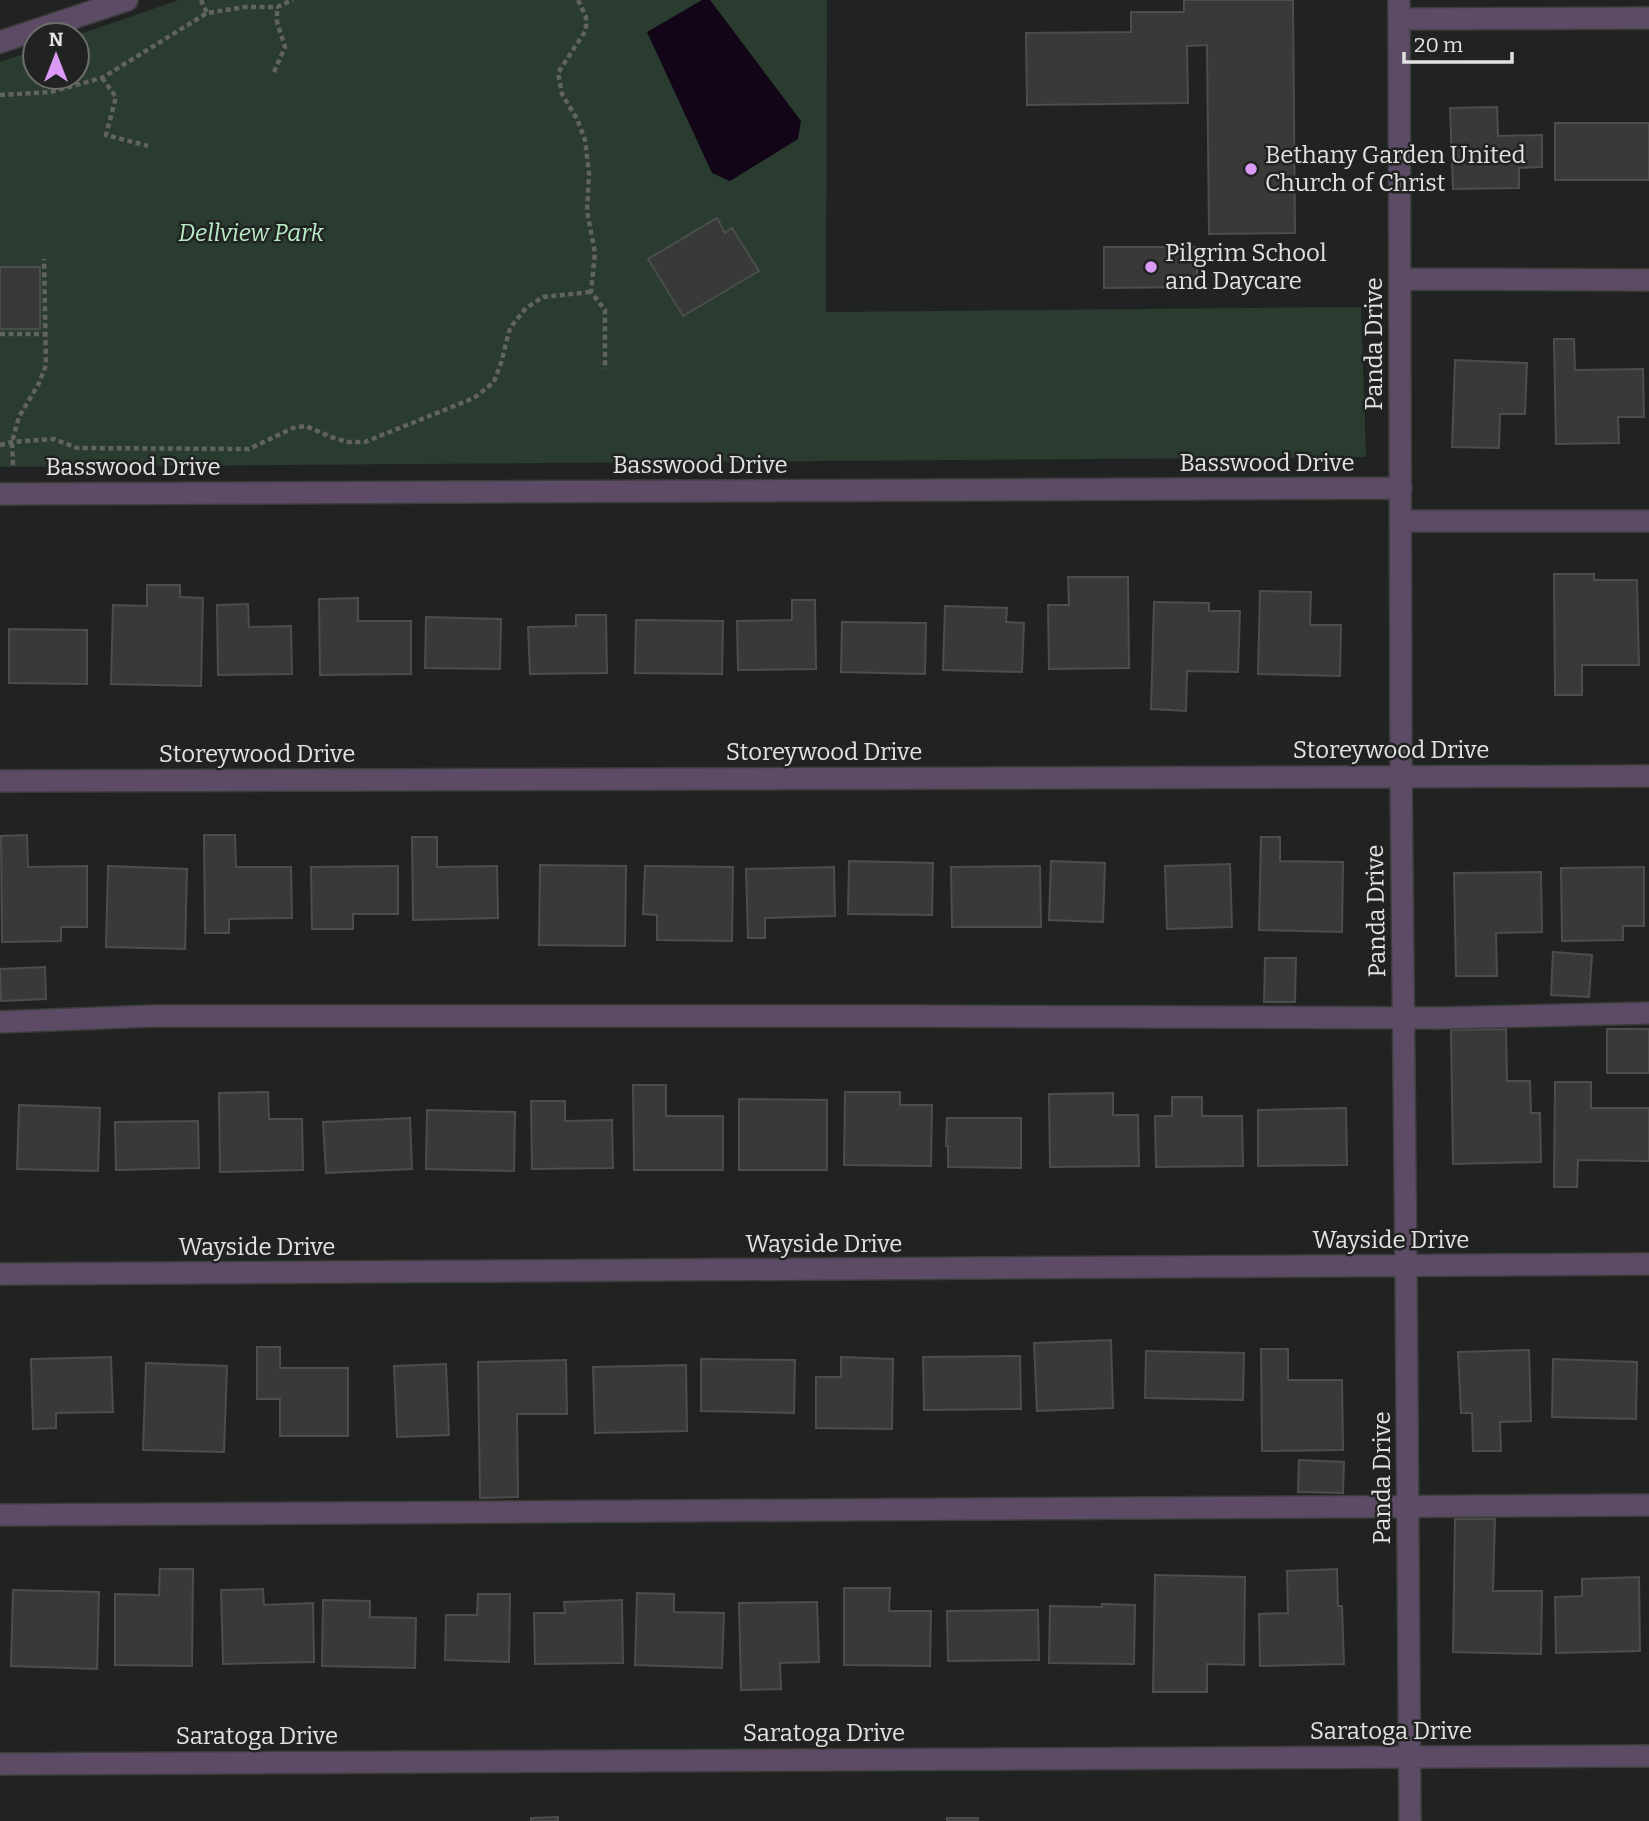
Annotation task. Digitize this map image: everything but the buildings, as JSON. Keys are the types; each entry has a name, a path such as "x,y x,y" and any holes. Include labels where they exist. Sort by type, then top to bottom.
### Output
{"street":[{"path":"0,42 127,0"},
{"path":"1399,9 1649,18"},
{"name":"Panda Drive","path":"1399,9 1401,777 1410,1821"},
{"path":"1401,279 1649,280"},
{"name":"Basswood Drive","path":"6,494 1401,488"},
{"path":"1401,521 1649,521"},
{"name":"Storeywood Drive","path":"0,781 1649,776"},
{"path":"0,1022 152,1016 1404,1017 1649,1013"},
{"name":"Wayside Drive","path":"0,1275 1649,1264"},
{"path":"0,1515 1649,1505"},
{"name":"Saratoga Drive","path":"0,1764 1649,1756"}],"path":[{"path":"201,0 207,13"},
{"path":"0,95 51,92 103,78 207,13 245,7 277,7 293,0"},
{"path":"578,0 586,17 586,30 558,73 562,94 577,119 585,140 589,173 587,211 595,253 591,292 605,310 605,369"},
{"path":"274,72 285,47 277,22 277,7"},
{"path":"103,78 116,97 106,135 148,146"},
{"path":"6,494 13,458 12,442 19,417 46,365 44,259"},
{"path":"0,445 54,439 76,448 249,449 293,428 306,426 347,442 365,442 474,398 494,382 510,328 526,308 543,297 591,292"},
{"path":"0,334 45,334"}],"green space":[{"name":"Dellview Park","path":"179,0 827,0 826,312 1361,307 1366,457 0,467 0,62 21,55 21,91 91,91 91,30"}],"shaded area":[{"path":"702,0 710,0 801,121 798,139 730,181 712,173 647,32"}],"place":[{"name":"Bethany Garden United Church of Christ","path":"1251,169"},
{"name":"Pilgrim School and Daycare","path":"1151,267"}]}
